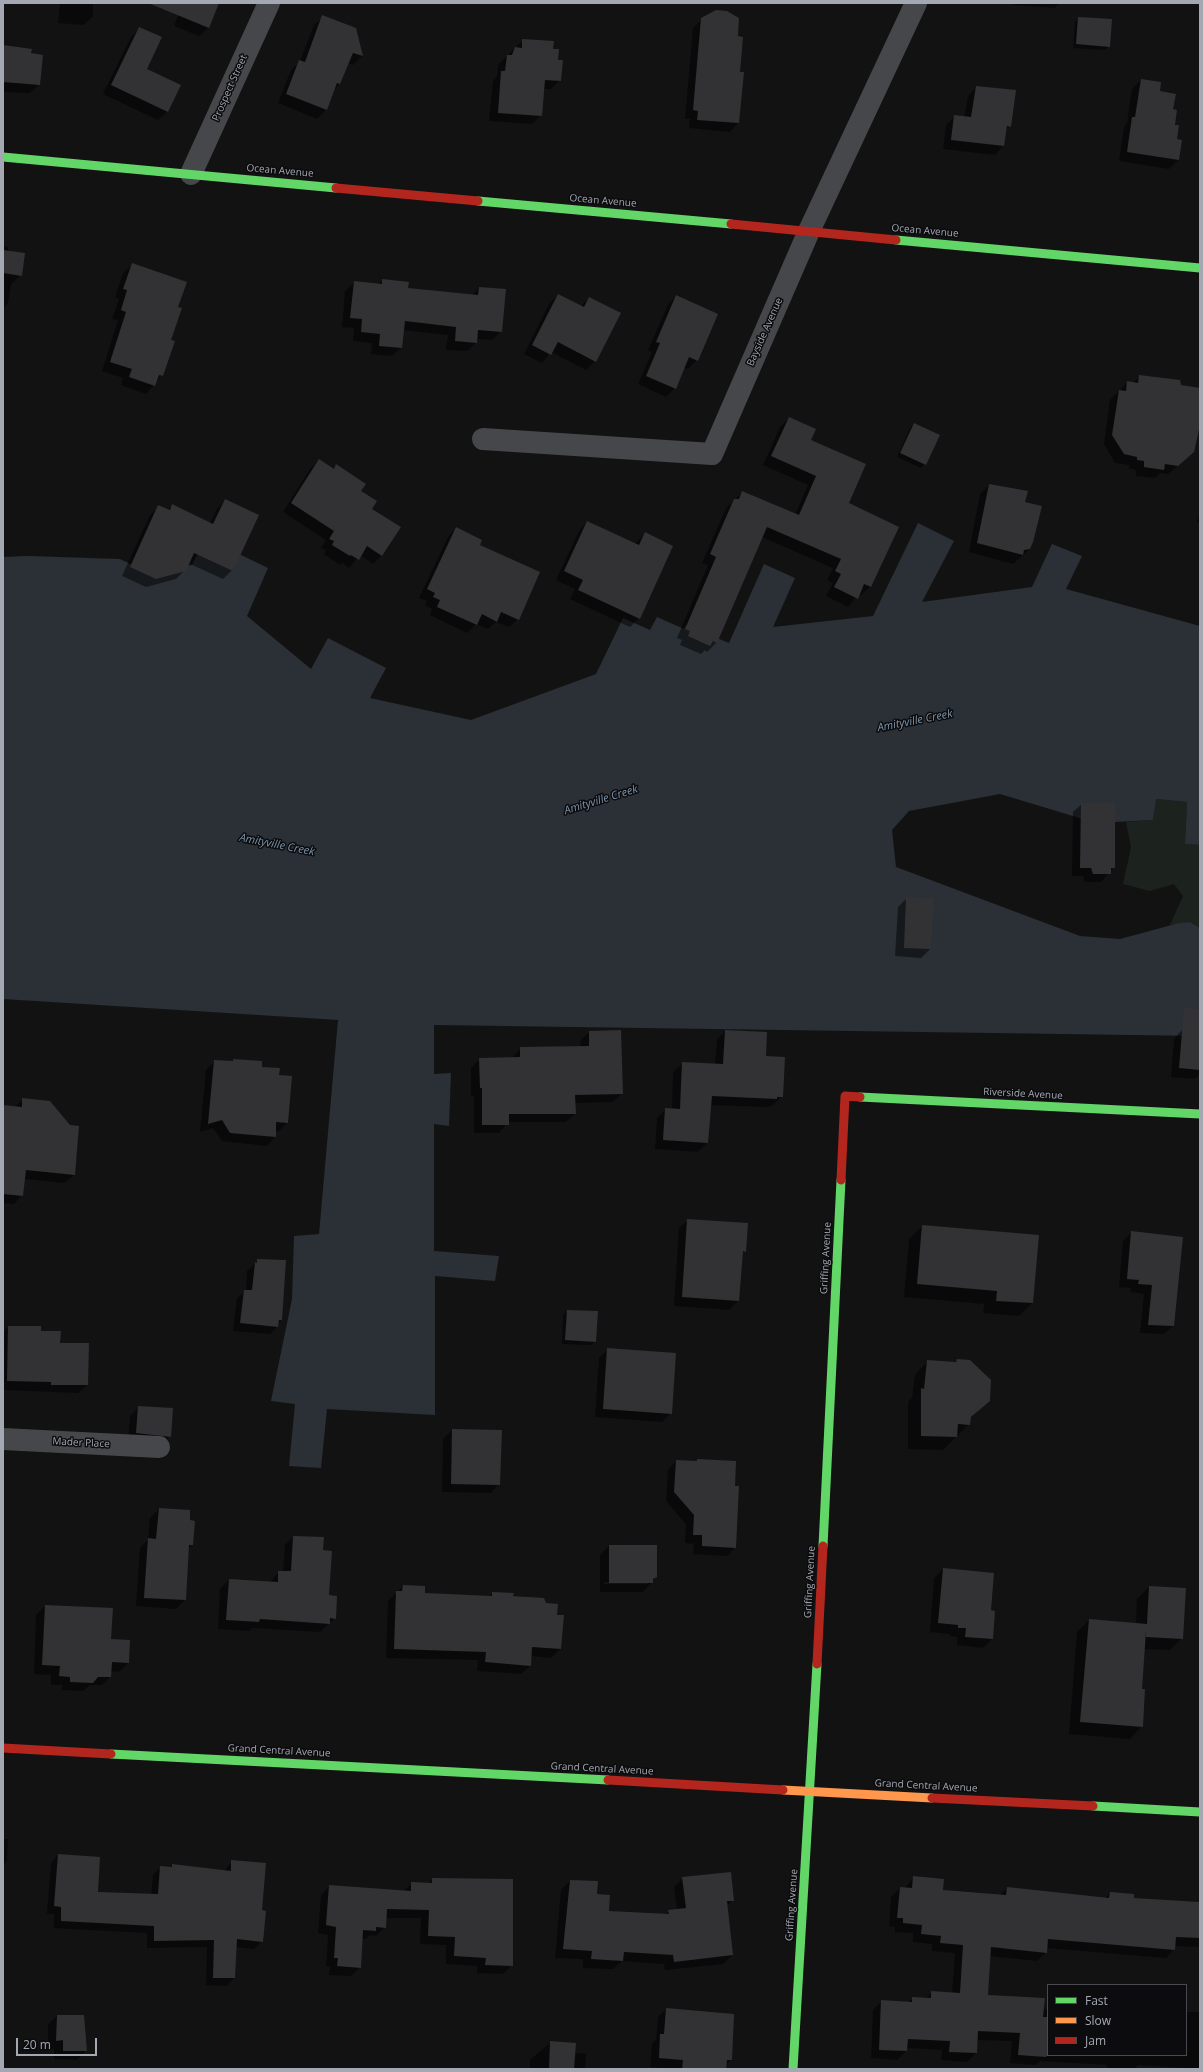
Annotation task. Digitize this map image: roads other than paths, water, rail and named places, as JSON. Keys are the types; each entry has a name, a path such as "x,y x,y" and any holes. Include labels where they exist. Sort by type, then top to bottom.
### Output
{"street":[{"name":"Prospect Street","path":"191,174 269,3"},
{"name":"Bayside Avenue","path":"483,439 712,454 809,231 916,3"},
{"name":"Ocean Avenue","path":"3,157 1200,268"},
{"name":"Riverside Avenue","path":"845,1096 1200,1114"},
{"name":"Griffing Avenue","path":"793,2069 810,1791 845,1096"},
{"name":"Mader Place","path":"3,1439 159,1447"},
{"name":"Grand Central Avenue","path":"3,1748 1200,1812"}],"water":[{"name":"Amityville Creek","path":"918,523 954,541 922,602 1032,587 1052,544 1082,556 1066,589 1200,626 1200,845 1185,844 1187,802 1156,799 1153,820 1096,823 1000,794 909,811 892,830 896,867 1080,936 1120,939 1179,923 1190,922 1200,928 1200,1036 434,1025 434,1074 451,1073 449,1126 434,1124 434,1251 499,1256 495,1281 435,1276 435,1415 327,1409 321,1468 289,1466 295,1404 271,1401 292,1299 294,1236 319,1234 338,1020 3,999 3,557 27,556 120,559 145,571 192,565 199,551 237,553 268,568 247,616 311,669 328,638 386,668 370,698 471,720 596,674 623,618 650,630 657,617 684,629 686,625 729,643 764,564 795,578 773,627 873,616"}]}
